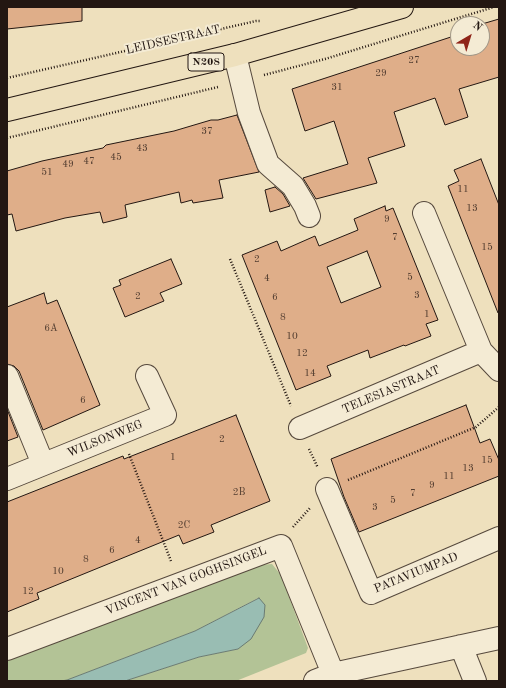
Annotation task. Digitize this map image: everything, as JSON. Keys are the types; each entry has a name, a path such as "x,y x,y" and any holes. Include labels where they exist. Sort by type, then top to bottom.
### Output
{"main road":[{"name":"N208","path":"7,110 235,55 402,7"}],"street":[{"path":"235,55 249,113 268,164 293,186 309,216"},
{"path":"424,213 481,351 499,370"},
{"name":"TELESIASTRAAT","path":"300,428 481,351"},
{"path":"7,376 43,464"},
{"name":"WILSONWEG","path":"7,478 121,433 164,414 147,376"},
{"name":"PATAVIUMPAD","path":"327,489 371,593 499,538"},
{"name":"VINCENT VAN GOGHSINGEL","path":"7,649 281,546 328,679 499,638"},
{"path":"461,646 475,681"}],"path":[{"name":"LEIDSESTRAAT","path":"7,78 256,21 264,22"},
{"path":"7,138 80,120"},
{"path":"230,259 327,489"},
{"path":"281,546 294,526 327,489 476,427 499,407"},
{"path":"121,433 180,584"}],"green space":[{"path":"272,564 281,575 308,648 306,653 236,681 125,681 199,657 238,649 258,598 195,631 67,680 7,681 7,661 259,565"}],"water":[{"path":"259,598 265,605 264,617 251,639 238,649 199,657 125,681 61,681 195,631"}],"building":[{"path":"7,7 82,7 82,21 7,29"},
{"path":"499,19 499,77 459,89 468,117 445,125 435,98 394,112 405,146 368,158 377,183 316,199 303,178 348,164 334,121 305,131 292,89 450,37 450,56 490,56 490,22"},
{"path":"237,115 259,172 219,180 223,198 193,203 192,200 181,203 179,192 125,205 127,217 103,223 100,212 65,218 16,231 12,214 7,215 7,171 42,161 103,148 106,145 174,131 211,120 218,120"},
{"path":"481,159 499,205 498,313 448,186 459,181 454,170"},
{"path":"275,187 283,194 290,206 270,212 265,190"},
{"path":"385,206 386,211 393,208 438,320 426,324 431,336 370,358 368,350 327,366 331,376 296,390 242,255 277,241 281,251 315,236 319,246 358,230 354,219","holes":["367,251 381,287 341,303 327,267"]},
{"path":"171,259 182,284 160,293 164,301 125,317 113,288 121,285 119,280"},
{"path":"44,293 47,304 57,300 100,405 43,430 19,371 14,366 7,364 7,307"},
{"path":"466,405 480,443 490,439 499,460 499,476 359,532 344,497 331,459"},
{"path":"7,409 18,437 7,441"},
{"path":"236,415 270,501 211,525 214,532 183,544 179,535 37,593 39,599 7,612 7,502 123,456 124,459"}]}
